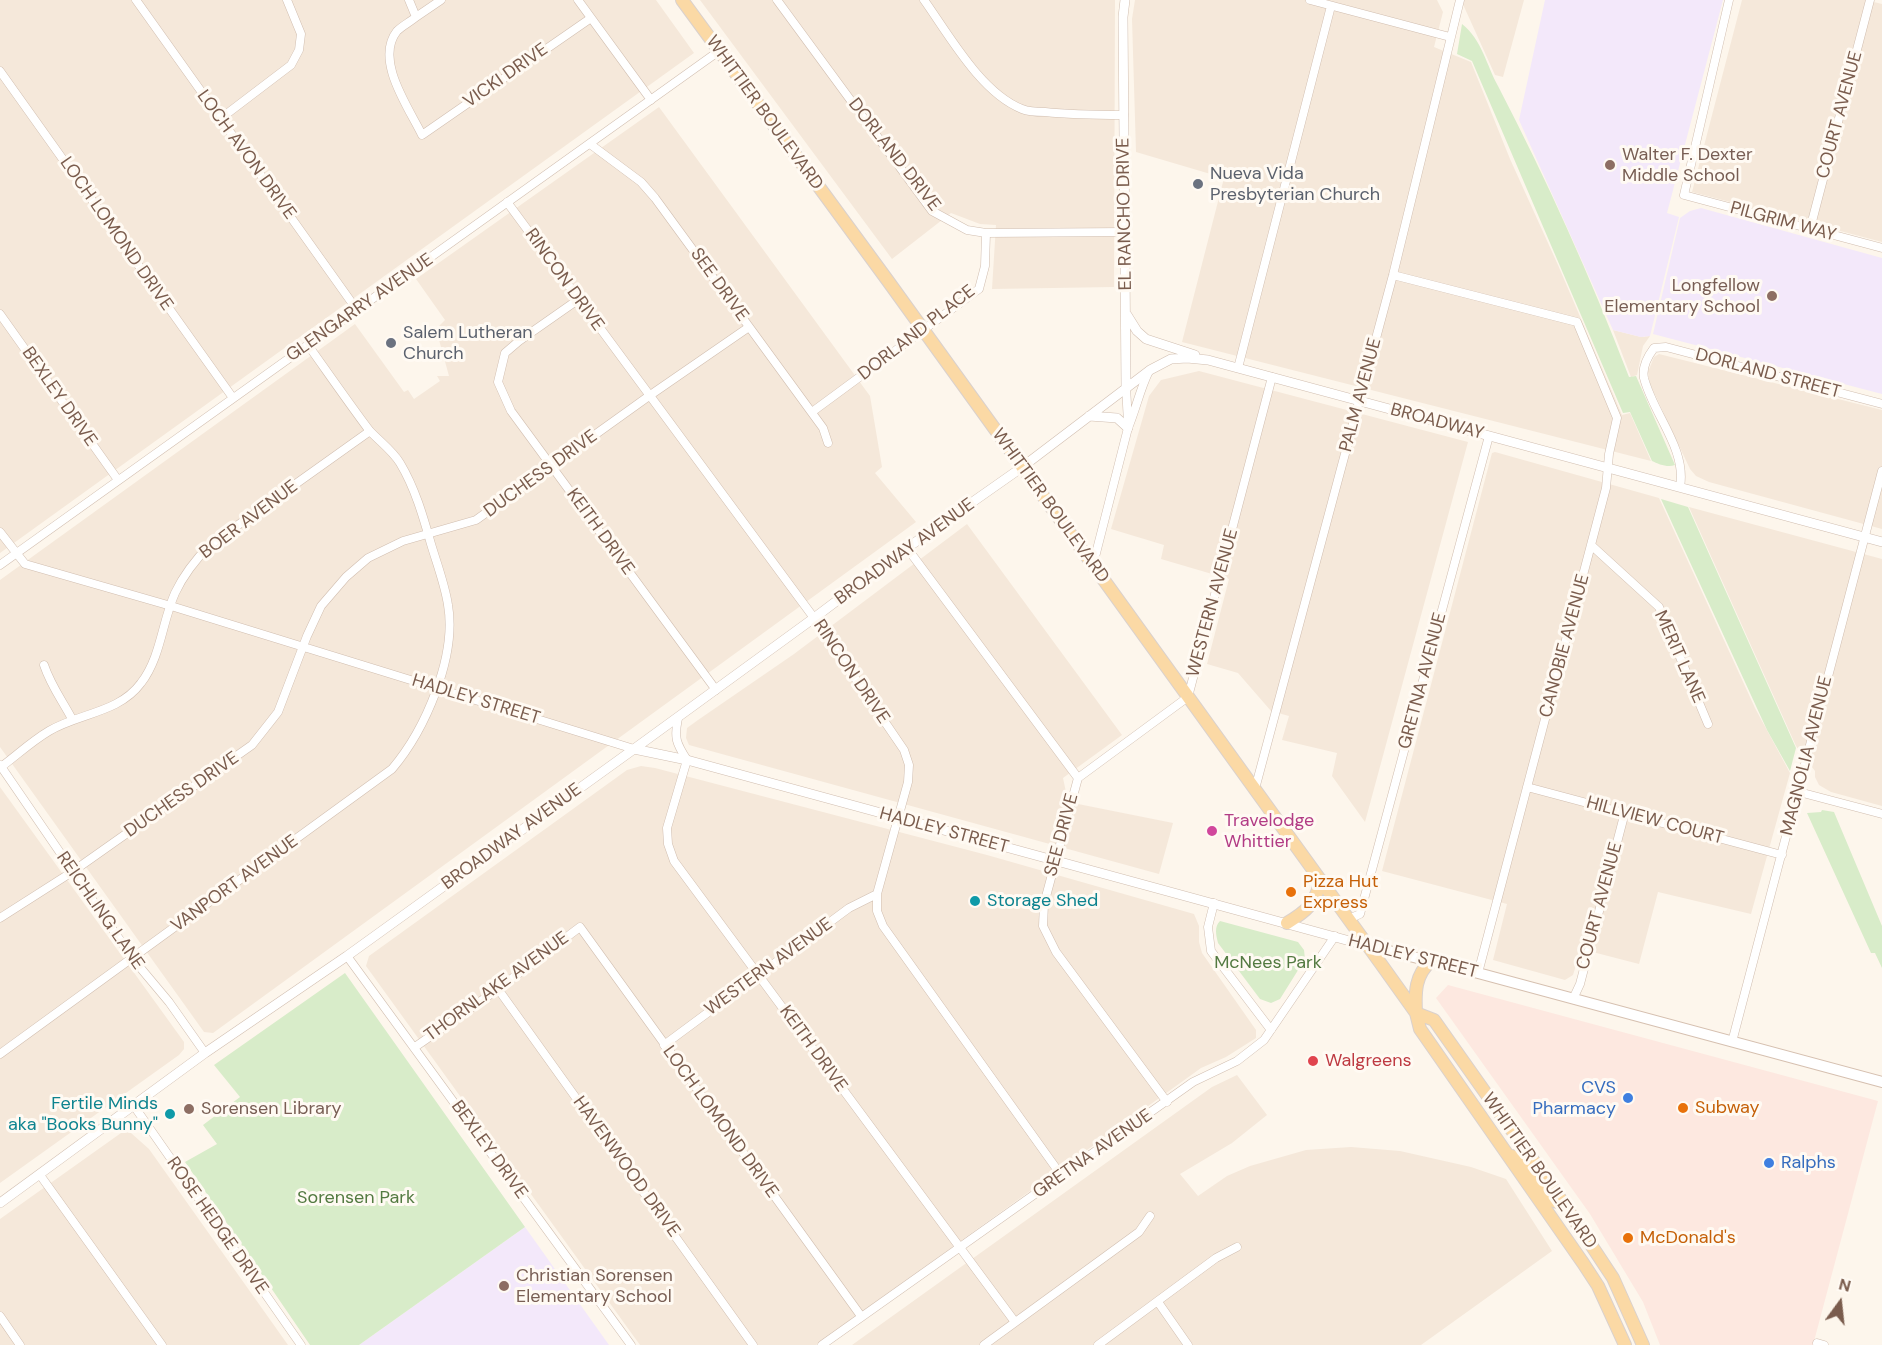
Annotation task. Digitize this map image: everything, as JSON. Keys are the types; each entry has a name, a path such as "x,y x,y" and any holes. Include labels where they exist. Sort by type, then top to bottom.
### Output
{"main road":[{"name":"WHITTIER BOULEVARD","path":"682,0 1369,946 1416,1013 1420,1029 1598,1286 1626,1345"},
{"path":"1287,923 1305,912 1317,896 1321,880"},
{"name":"HADLEY STREET","path":"1369,946 1478,973 1882,1082"},
{"path":"1416,1013 1417,978 1431,961"},
{"name":"WHITTIER BOULEVARD","path":"1416,1013 1434,1020 1564,1204 1613,1278 1641,1341"},
{"path":"1436,1051 1446,1051 1469,1069"},
{"path":"1508,1155 1519,1158 1526,1165 1550,1199 1564,1204"},
{"path":"1549,1214 1560,1214 1582,1242 1593,1249"}],"street":[{"name":"LOCH AVON DRIVE","path":"136,0 357,310"},
{"path":"220,118 291,65 299,50 301,33 287,0"},
{"path":"409,0 416,17 441,0"},
{"path":"578,0 651,100"},
{"name":"DORLAND DRIVE","path":"777,0 932,211 967,230 986,233 1126,232"},
{"path":"924,0 991,90 1006,101 1024,110 1065,115 1124,115"},
{"name":"EL RANCHO DRIVE","path":"1125,0 1123,17 1128,428"},
{"path":"1310,0 1450,38"},
{"name":"PALM AVENUE","path":"1255,789 1393,275 1460,0"},
{"name":"PILGRIM WAY","path":"1729,0 1684,195 1882,248"},
{"name":"COURT AVENUE","path":"1810,229 1869,0"},
{"path":"1238,368 1331,6"},
{"name":"VICKI DRIVE","path":"416,17 398,31 390,43 388,60 391,73 422,135 591,18"},
{"name":"GLENGARRY AVENUE","path":"0,564 719,51"},
{"name":"LOCH LOMOND DRIVE","path":"0,71 233,398"},
{"name":"SEE DRIVE","path":"590,144 641,182 655,198 824,428 828,443"},
{"name":"RINCON DRIVE","path":"507,202 814,618 904,750 909,765 908,782 877,894 877,911 891,939 1061,1175"},
{"name":"DORLAND PLACE","path":"812,412 979,289 985,266 986,233"},
{"name":"CANOBIE AVENUE","path":"1393,275 1577,322 1617,418 1609,454 1606,488 1478,973"},
{"name":"KEITH DRIVE","path":"579,299 505,353 498,382 511,411 716,690"},
{"name":"BEXLEY DRIVE","path":"0,314 118,480"},
{"path":"1126,314 1137,331 1146,339 1208,360"},
{"name":"DUCHESS DRIVE","path":"0,918 72,872 252,745 278,712 321,606 346,577 368,558 403,541 477,520 648,396 749,327"},
{"path":"308,345 370,431 398,460 411,483 448,606 448,638 437,687"},
{"name":"DORLAND STREET","path":"1680,487 1682,466 1644,376 1647,357 1654,348 1666,347 1882,404"},
{"name":"BROADWAY","path":"1021,468 1150,370 1171,359 1187,358 1208,360 1882,542"},
{"name":"EL RANCHO DRIVE","path":"1093,565 1128,428 1141,388 1150,370"},
{"name":"WESTERN AVENUE","path":"1078,777 1188,697 1272,377"},
{"path":"1089,416 1117,418 1128,428"},
{"name":"BOER AVENUE","path":"1,766 48,732 72,719 117,704 132,694 153,663 175,594 187,572 210,545 370,431"},
{"name":"GRETNA AVENUE","path":"1349,920 1360,914 1489,436"},
{"name":"BROADWAY AVENUE","path":"0,1203 205,1053 347,956 678,718 907,548 1021,468"},
{"name":"MAGNOLIA AVENUE","path":"1732,1042 1882,471"},
{"path":"0,532 15,554"},
{"name":"MERIT LANE","path":"1591,545 1659,607 1708,724"},
{"name":"SEE DRIVE","path":"907,548 1078,777 1042,915 1043,926 1056,952 1167,1102"},
{"name":"HADLEY STREET","path":"15,554 25,564 171,606 634,749 687,760 1369,946"},
{"path":"44,665 50,684 72,719"},
{"name":"VANPORT AVENUE","path":"0,1054 392,769 415,738 437,687"},
{"path":"678,718 675,735 678,746 687,760"},
{"name":"KEITH DRIVE","path":"687,760 667,828 668,844 674,861 1015,1322"},
{"name":"REICHLING LANE","path":"1,766 133,959 169,1002 205,1053"},
{"name":"HILLVIEW COURT","path":"1527,787 1782,855"},
{"path":"1798,792 1882,814"},
{"name":"COURT AVENUE","path":"1573,999 1580,984 1625,812"},
{"name":"WESTERN AVENUE","path":"664,1045 849,908 877,894"},
{"path":"1214,903 1208,927 1210,951 1271,1030"},
{"name":"LOCH LOMOND DRIVE","path":"580,927 861,1316"},
{"name":"THORNLAKE AVENUE","path":"415,1047 498,989 580,927"},
{"name":"GRETNA AVENUE","path":"822,1345 1193,1082 1237,1060 1264,1040 1335,936"},
{"name":"BEXLEY DRIVE","path":"347,956 631,1345"},
{"name":"HAVENWOOD DRIVE","path":"498,989 753,1345"},
{"name":"ROSE HEDGE DRIVE","path":"134,1106 301,1345"},
{"path":"40,1175 162,1345"},
{"path":"984,1345 1139,1232 1150,1216"},
{"path":"1098,1345 1216,1258 1237,1247"},
{"path":"1158,1302 1188,1345"},
{"path":"0,1316 20,1345"},
{"path":"1626,1345 1641,1341"}],"shaded area":[{"path":"0,0 656,0 694,53 0,553"},
{"path":"700,0 1115,0 1114,287 992,289 996,225 980,224 951,213 892,259"},
{"path":"1135,0 1437,0 1443,12 1434,47 1471,62 1510,159 1622,415 1630,413 1651,461 1182,342 1224,178 1136,152 1132,19"},
{"path":"1461,0 1524,0 1503,77 1495,75"},
{"name":"Walter F. Dexter Middle School","path":"1545,0 1723,0 1667,213 1679,217 1650,336 1641,337 1613,330 1519,120"},
{"path":"1742,0 1866,0 1882,4 1882,242 1692,192"},
{"path":"659,107 870,396 882,467 875,473 916,522 213,1033 204,1032 0,747 0,580 355,324 404,392 408,390 414,399 440,381 437,376 449,376 436,329 445,320 416,279"},
{"name":"Longfellow Elementary School","path":"1701,208 1882,258 1882,394 1653,334 1680,218 1690,211"},
{"path":"1613,330 1641,337 1650,336 1643,346 1637,375 1631,377"},
{"path":"1659,354 1882,410 1882,529 1709,482 1696,476 1690,469 1650,384 1648,372 1654,357"},
{"path":"1199,371 1468,442 1365,822 1332,776 1337,753 1282,740 1289,716 1271,711 1238,673 1207,664 1229,579 1161,559 1164,545 1111,529 1149,396 1161,380"},
{"path":"1492,453 1659,498 1755,708 1790,773 1751,914 1658,892 1639,964 1581,949 1573,975 1565,980 1493,960 1507,904 1382,871"},
{"path":"1689,507 1882,559 1882,806 1831,792 1819,785 1815,771 1796,746"},
{"path":"967,524 1122,735 1063,778 1066,792 1063,801 1173,823 1159,874 689,745 686,738 687,728 794,654"},
{"path":"641,766 987,855 1194,914 1199,926 1202,953 1256,1030 1256,1038 1226,1057 1201,1068 816,1345 640,1345 366,966 369,956 627,770"},
{"path":"0,787 184,1042 184,1049 179,1055 0,1183"},
{"path":"1448,985 1878,1101 1813,1345 1660,1345 1643,1302 1590,1214 1436,998"},
{"path":"1237,1075 1267,1115 1232,1143 1180,1174 1198,1196 1227,1176 1250,1166 1306,1150 1351,1147 1400,1151 1471,1167 1506,1179 1552,1251 1421,1345 852,1345 1212,1087"},
{"path":"121,1133 131,1133 149,1149 288,1345 0,1345 0,1219"},
{"name":"Christian Sorensen Elementary School","path":"525,1227 609,1345 359,1345"}],"green space":[{"path":"1462,24 1479,45 1534,157 1584,266 1629,377 1636,376 1675,465 1666,466 1652,461 1630,412 1623,413 1472,61 1457,54"},
{"path":"1661,499 1688,507 1796,748 1790,771 1767,730"},
{"path":"1822,810 1834,812 1882,926 1882,968 1875,953 1871,953 1807,813"},
{"name":"McNees Park","path":"1220,921 1298,942 1304,950 1305,959 1280,999 1271,1003 1260,999 1218,943 1216,928"},
{"name":"Sorensen Park","path":"345,973 525,1227 359,1345 310,1345 185,1162 217,1144 203,1125 240,1097 214,1065"}],"place":[{"name":"Walter F. Dexter Middle School","path":"1610,165"},
{"name":"Nueva Vida Presbyterian Church","path":"1198,184"},
{"name":"Longfellow Elementary School","path":"1772,296"},
{"name":"Salem Lutheran Church","path":"391,343"},
{"name":"Travelodge Whittier","path":"1212,831"},
{"name":"Pizza Hut Express","path":"1291,892"},
{"name":"Storage Shed","path":"975,901"},
{"name":"Walgreens","path":"1313,1061"},
{"name":"CVS Pharmacy","path":"1628,1098"},
{"name":"Subway","path":"1683,1108"},
{"name":"Sorensen Library","path":"189,1109"},
{"name":"Fertile Minds aka \"Books Bunny\"","path":"170,1114"},
{"name":"Ralphs","path":"1769,1163"},
{"name":"McDonald's","path":"1628,1238"},
{"name":"Christian Sorensen Elementary School","path":"504,1286"}]}
